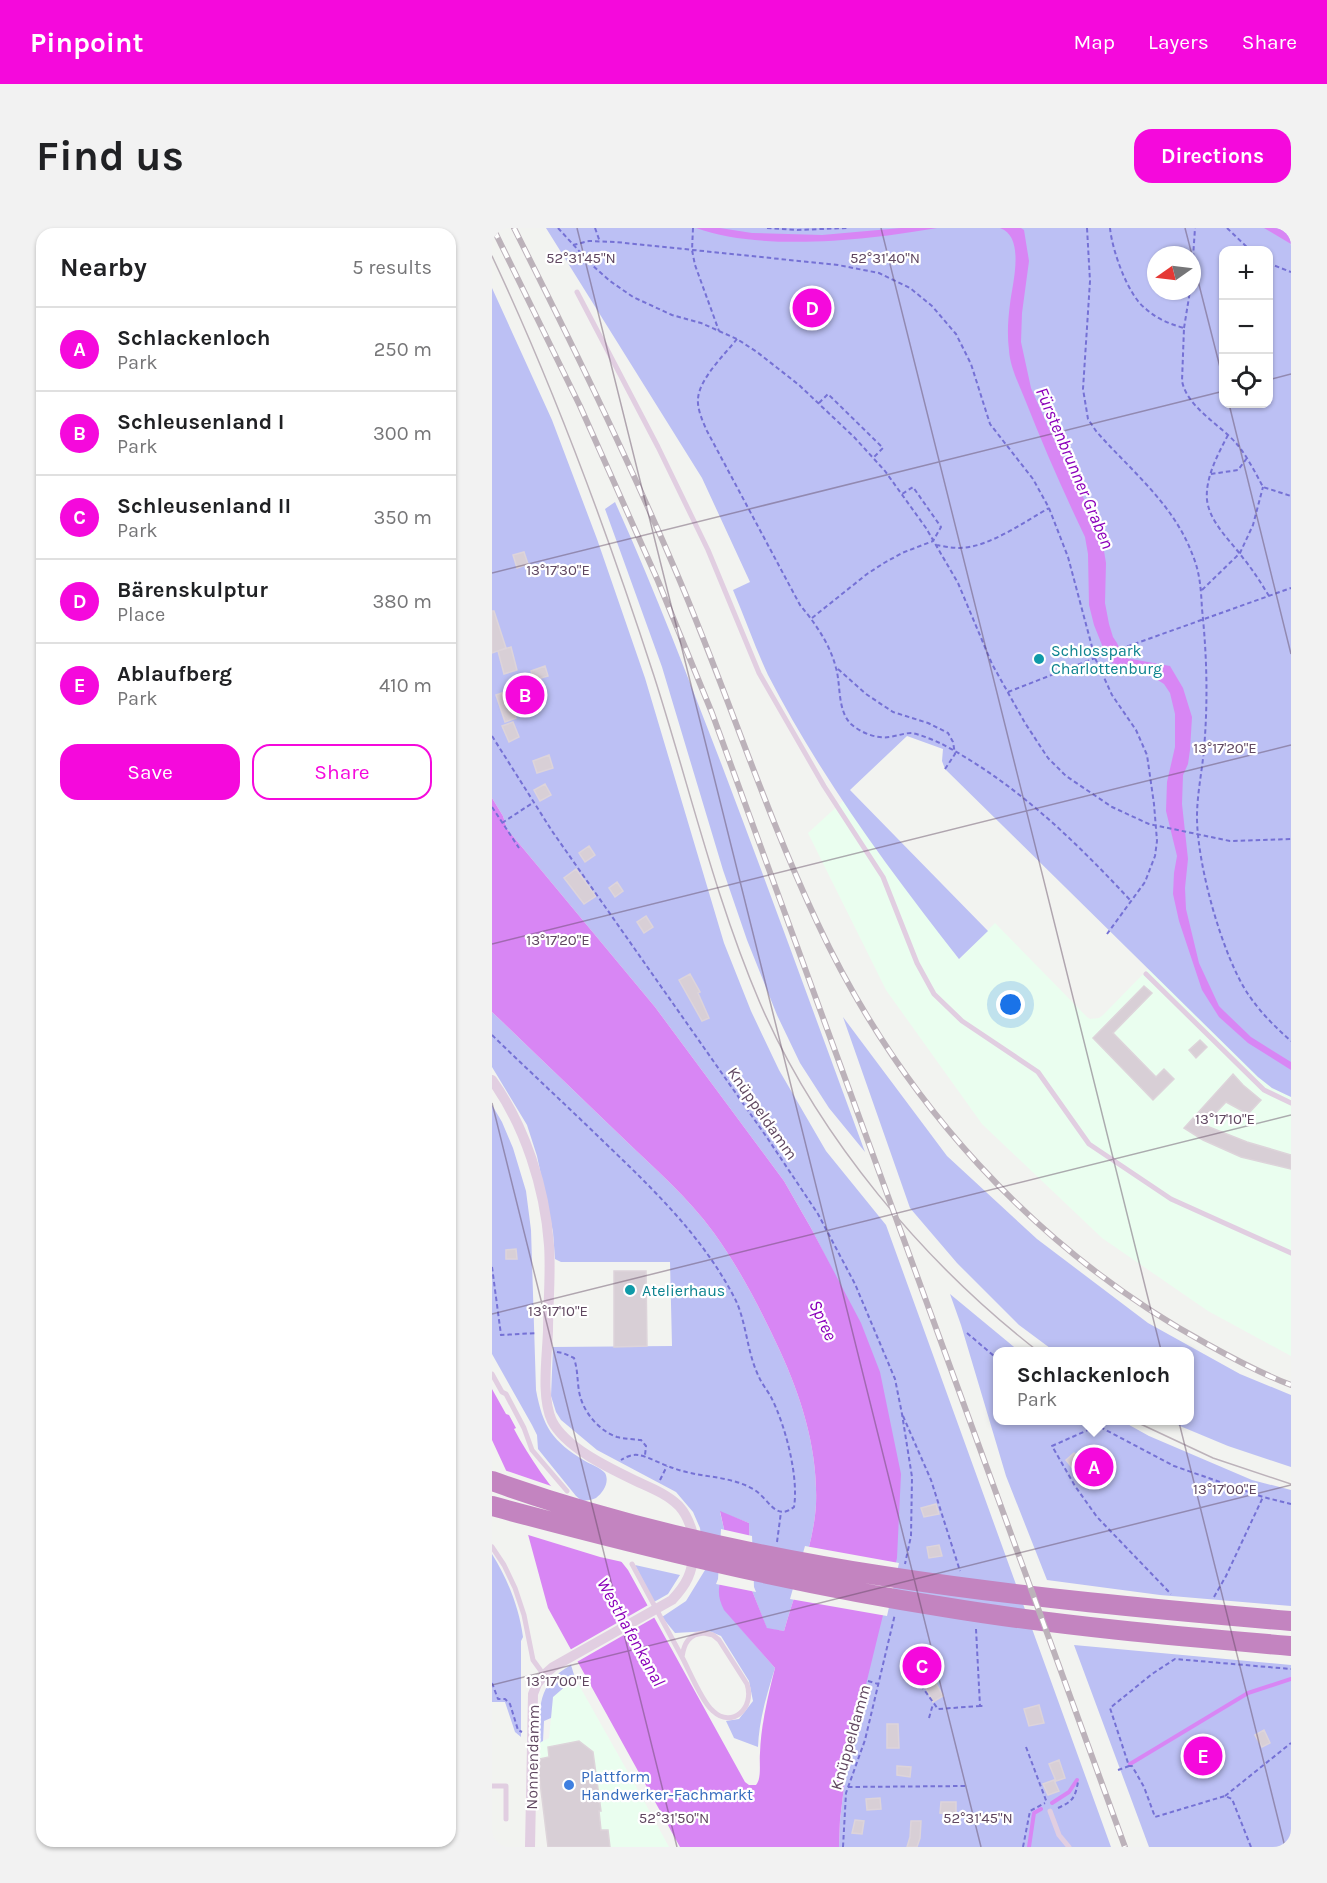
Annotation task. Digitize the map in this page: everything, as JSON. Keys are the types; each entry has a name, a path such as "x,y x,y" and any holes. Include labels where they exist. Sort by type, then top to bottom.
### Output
{"highway":[{"path":"492,1481 604,1518 787,1559 956,1587 1110,1605 1291,1621"},
{"path":"492,1506 705,1561 944,1607 1105,1629 1291,1646"}],"street":[{"path":"492,1080 509,1105 523,1136 536,1175 545,1214 549,1247 547,1351 549,1414 563,1436 584,1453 662,1493 680,1507 695,1544 692,1570 683,1588 672,1600 563,1661 544,1675"},
{"name":"Nonnendamm","path":"530,1847 533,1694 544,1675"}],"lane":[{"path":"578,292 708,550 759,673 824,786 883,877 917,963 934,994 962,1020 1038,1072 1089,1144 1171,1198 1291,1253"},
{"path":"1146,974 1264,1090 1291,1103"},
{"path":"492,1374 502,1392 506,1394 524,1428 532,1450 567,1491"},
{"path":"492,1547 515,1588 524,1615 532,1660 544,1675"},
{"path":"632,1564 682,1657 710,1708 714,1713 724,1717 736,1716 745,1709 749,1698 747,1684 716,1637 704,1633 694,1635 685,1644 682,1657"},
{"path":"492,1786 506,1786 506,1819"},
{"path":"1050,1812 1059,1835 1069,1847"}],"path":[{"path":"558,228 603,276 633,297 672,315 701,323 737,339 799,384 873,458 902,494 936,545 958,583 987,654 1025,723 1048,758 1066,776 1112,807 1165,828 1230,841 1291,839"},
{"path":"595,228 600,242"},
{"path":"693,228 692,250 699,279 719,331"},
{"path":"767,228 797,230 847,228"},
{"path":"1087,228 1090,281 1083,389 1088,419 1107,443 1149,487 1173,518 1193,555 1202,590 1207,681 1207,717 1198,796 1200,853 1214,910 1239,978 1262,1012 1291,1041"},
{"path":"1110,228 1119,263 1140,304 1159,318 1184,328"},
{"path":"1194,246 1195,228"},
{"path":"1227,228 1246,246"},
{"path":"573,245 589,241 692,250 838,265 879,273 910,288 932,306 956,334 971,364 990,424 1033,479 1049,508 1068,557 1095,658 1112,695 1142,743 1149,767 1156,825 1155,856 1144,882 1107,934"},
{"path":"1273,264 1291,272"},
{"path":"1189,300 1184,328 1183,388 1195,404 1228,435 1247,458 1263,487 1291,496"},
{"path":"737,339 706,377 699,393 699,408 707,431 800,605 812,619 827,645 836,667 838,690 848,720 863,732 883,737 909,733 921,735 955,752 1012,789 1058,826 1131,901"},
{"path":"819,403 828,394 883,448 873,458"},
{"path":"1228,435 1214,462 1211,474 1207,499 1210,511 1220,529 1240,553 1269,596"},
{"path":"1211,474 1238,470 1247,458"},
{"path":"812,619 884,563 933,541 941,527 913,487 902,494"},
{"path":"1202,590 1240,553 1253,525 1263,487"},
{"path":"936,545 960,548 980,543 1000,535 1049,508"},
{"path":"1008,692 1095,658 1291,588"},
{"path":"836,667 866,694 893,712 928,723 948,733 955,752 945,769"},
{"name":"Knüppeldamm","path":"492,736 552,831 818,1214 855,1284 895,1379 912,1477 909,1545"},
{"path":"502,823 534,802"},
{"path":"492,807 519,848"},
{"path":"492,1035 625,1161 702,1244 734,1296 742,1315 752,1361 777,1413 790,1455 796,1495 794,1507 789,1511 776,1511 754,1490 743,1485 676,1470 638,1455 627,1456 613,1469"},
{"path":"492,1267 501,1335 537,1333 537,1349 563,1353 574,1358 583,1407 591,1418 610,1434 620,1438 641,1440 646,1446 645,1457"},
{"path":"967,1333 993,1355"},
{"path":"902,1414 931,1480 960,1574"},
{"path":"1176,1599 1097,1517 1052,1446 1097,1426 1174,1466 1263,1497 1291,1504"},
{"path":"655,1490 667,1466"},
{"path":"1211,1601 1226,1576 1263,1497"},
{"path":"912,1672 938,1709 982,1706 976,1628"},
{"name":"Knüppeldamm","path":"843,1847 843,1820 848,1787 865,1740 890,1635"},
{"path":"1291,1669 1175,1659 1139,1683 1110,1708 1129,1766 1144,1786 1155,1816 1225,1796 1291,1743"},
{"path":"868,1681 878,1684"},
{"path":"492,1683 498,1699 505,1699 510,1704 518,1730 533,1736"},
{"path":"929,1718 933,1704"},
{"path":"1026,1747 1050,1812 1071,1802 1076,1794 1078,1782"},
{"path":"1118,1770 1129,1766"},
{"path":"848,1787 967,1786"},
{"path":"1225,1796 1232,1799 1251,1847"},
{"path":"1023,1847 1030,1811 1047,1802"}],"shaded area":[{"name":"Schlosspark Charlottenburg","path":"546,228 1291,228 1291,1097 1272,1088 1258,1077 945,769 942,761 943,749 907,736 850,790 988,931 959,959 857,822 788,713 768,675 733,590 750,582 702,478"},
{"path":"492,288 552,420 597,539 645,678 724,943 751,1011 779,1070 826,1151 886,1225 1111,1847 839,1847 847,1762 833,1271 784,1181 655,1007 507,829 503,816 492,798"},
{"path":"615,502 683,664 865,1152 829,1108 800,1063 777,1015 747,940 723,870 662,667 605,509"},
{"path":"844,800 880,855 959,959 995,923 1090,1019 1103,1015 1148,969 1258,1077 1272,1088 1291,1097 1291,1356 1208,1311 1102,1238 982,1124 886,990 808,833"},
{"path":"492,1012 670,1183 704,1220 724,1247 750,1290 780,1351 802,1406 814,1464 815,1519 784,1631 767,1629 751,1588 749,1523 720,1512 724,1529 721,1580 725,1610 775,1668 766,1697 758,1747 734,1738 726,1721 739,1719 753,1701 749,1681 721,1636 709,1631 675,1633 662,1617 686,1601 705,1570 700,1528 693,1512 676,1492 597,1450 561,1420 551,1396 553,1347 672,1346 670,1262 561,1262 555,1259 553,1232 537,1156 527,1125 492,1067"},
{"path":"843,1017 947,1156 1037,1239 1148,1323 1191,1347 1049,1347 1019,1325 957,1263 910,1208"},
{"path":"492,1105 513,1148 526,1191 531,1230 536,1390 539,1403 546,1423 557,1440 574,1454 605,1473 607,1480 605,1487 599,1496 593,1499 582,1501 576,1496 538,1449 537,1435 492,1354"},
{"path":"950,1294 1014,1347 993,1347 993,1425 1129,1425 1149,1436 1252,1480 1291,1490 1291,1606 1160,1595 1047,1580 1006,1476"},
{"path":"1194,1348 1240,1374 1291,1395 1291,1467 1228,1446 1178,1425 1194,1425"},
{"path":"492,1554 512,1594 523,1637 521,1641 521,1737 515,1732 505,1702 492,1702"},
{"path":"635,1565 680,1575 668,1594 654,1602"},
{"path":"1074,1645 1291,1665 1291,1847 1149,1847"},
{"path":"571,1665 575,1678 553,1697 551,1718 544,1721 543,1741 539,1743 542,1698 551,1681"},
{"path":"575,1678 669,1847 548,1847 537,1744 549,1738 553,1697"}],"water":[{"path":"696,228 720,228 752,233 822,235 901,228 937,228 848,240 784,242 752,240"},
{"path":"1000,228 1024,230 1029,261 1022,313 1021,342 1031,388 1101,533 1106,563 1105,603 1113,637 1122,655 1126,658 1170,666 1183,688 1192,717 1188,764 1183,775 1182,804 1188,859 1185,888 1186,909 1199,963 1219,1006 1251,1037 1291,1062 1291,1070 1248,1043 1219,1017 1202,990 1179,921 1173,894 1177,856 1166,811 1167,782 1175,747 1175,714 1170,693 1164,684 1153,677 1124,671 1108,660 1094,625 1089,605 1088,554 1085,537 1047,453 1011,363 1008,327 1015,274 1015,251 1008,233"},
{"path":"1264,228 1291,228 1291,244"},
{"path":"492,798 503,816 507,829 655,1007 784,1181 861,1323 880,1372 901,1474 897,1558 847,1762 839,1847 680,1847 548,1608 517,1494 492,1440 492,1389 548,1483 628,1570 745,1782 749,1785 756,1785 760,1774 763,1721 775,1668 724,1610 721,1603 719,1592 724,1529 720,1511 749,1523 751,1588 767,1628 784,1631 815,1519 814,1464 802,1406 788,1369 758,1305 714,1233 670,1183 492,1012"}],"pier":[{"path":"504,1470 557,1488 576,1511 627,1563 525,1534"},
{"path":"721,1529 752,1536 756,1592 716,1584"},
{"path":"805,1546 899,1563 887,1616 790,1599"},
{"path":"650,1604 657,1616 575,1663 568,1651"}],"building":[{"path":"524,552 528,564 517,568 513,555"},
{"path":"492,611 494,611 506,648 492,653"},
{"path":"511,647 517,670 504,674 498,651"},
{"path":"545,666 548,676 534,680 531,671"},
{"path":"505,692 516,718 505,722 496,695"},
{"path":"513,722 519,737 509,742 502,726"},
{"path":"549,755 553,768 537,773 533,761"},
{"path":"545,784 551,795 540,801 534,790"},
{"path":"589,846 595,855 585,862 579,853"},
{"path":"576,869 596,896 584,904 564,878"},
{"path":"617,882 623,891 615,897 609,888"},
{"path":"646,916 653,927 644,933 637,922"},
{"path":"690,974 700,992 698,993 709,1018 702,1021 679,980"},
{"path":"1144,986 1152,993 1113,1033 1156,1077 1164,1069 1174,1079 1153,1100 1093,1038"},
{"path":"1200,1040 1207,1047 1196,1058 1189,1050"},
{"path":"1233,1074 1261,1100 1248,1114 1226,1102 1204,1125 1247,1142 1291,1155 1291,1169 1241,1157 1203,1140 1184,1128"},
{"path":"516,1249 517,1259 506,1259 506,1250"},
{"name":"Atelierhaus","path":"614,1271 646,1271 647,1346 614,1347"},
{"path":"1074,1453 1083,1462 1074,1470 1066,1460"},
{"path":"936,1504 939,1514 924,1517 921,1508"},
{"path":"939,1545 942,1556 929,1558 927,1547"},
{"path":"929,1647 935,1672 931,1674 943,1696 933,1702 922,1680 914,1650"},
{"path":"1039,1705 1044,1723 1029,1726 1024,1709"},
{"path":"887,1724 898,1724 899,1748 887,1748"},
{"path":"1264,1730 1270,1743 1262,1747 1255,1735"},
{"name":"Plattform Handwerker-Fachmarkt","path":"579,1741 593,1752 601,1811 599,1811 601,1830 608,1830 610,1847 548,1847 539,1759 549,1757 548,1747"},
{"path":"1059,1760 1065,1778 1056,1781 1049,1764"},
{"path":"897,1766 911,1767 910,1777 897,1775"},
{"path":"1054,1780 1059,1791 1048,1795 1043,1784"},
{"path":"880,1798 881,1809 867,1810 866,1799"},
{"path":"941,1802 956,1802 956,1814 940,1813"},
{"path":"855,1820 864,1821 862,1834 852,1833"},
{"path":"911,1821 921,1821 917,1847 907,1847"}],"waterway":[{"path":"1130,1764 1248,1693 1291,1679"},
{"path":"1052,1803 1069,1792 1077,1780"},
{"name":"Fürstenbrunner Graben","path":"1029,1847 1034,1813 1041,1809"}],"tram line":[{"path":"492,256 538,359 599,517 654,676 729,923 760,1003 784,1053 812,1102 843,1149 915,1238 996,1317 1033,1347"},
{"path":"1143,1425 1213,1458 1291,1484"}],"railway":[{"path":"493,228 580,406 658,581 712,713 1125,1847"},
{"path":"514,228 658,530 695,617 780,836 817,922 850,987 888,1049 931,1109 978,1164 1030,1216 1085,1263 1144,1306 1207,1344 1291,1385"}],"place":[{"name":"Bärenskulptur","path":"812,308"},
{"name":"Schlosspark Charlottenburg","path":"1039,659"},
{"name":"Schleusenland I","path":"525,695"},
{"name":"Atelierhaus","path":"630,1290"},
{"name":"Schlackenloch","path":"1094,1467"},
{"name":"Schleusenland II","path":"922,1666"},
{"name":"Ablaufberg","path":"1203,1756"},
{"name":"Plattform Handwerker-Fachmarkt","path":"569,1785"}],"water label":[{"name":"Spree","path":"823,1320"},
{"name":"Westhafenkanal","path":"631,1632"}]}
